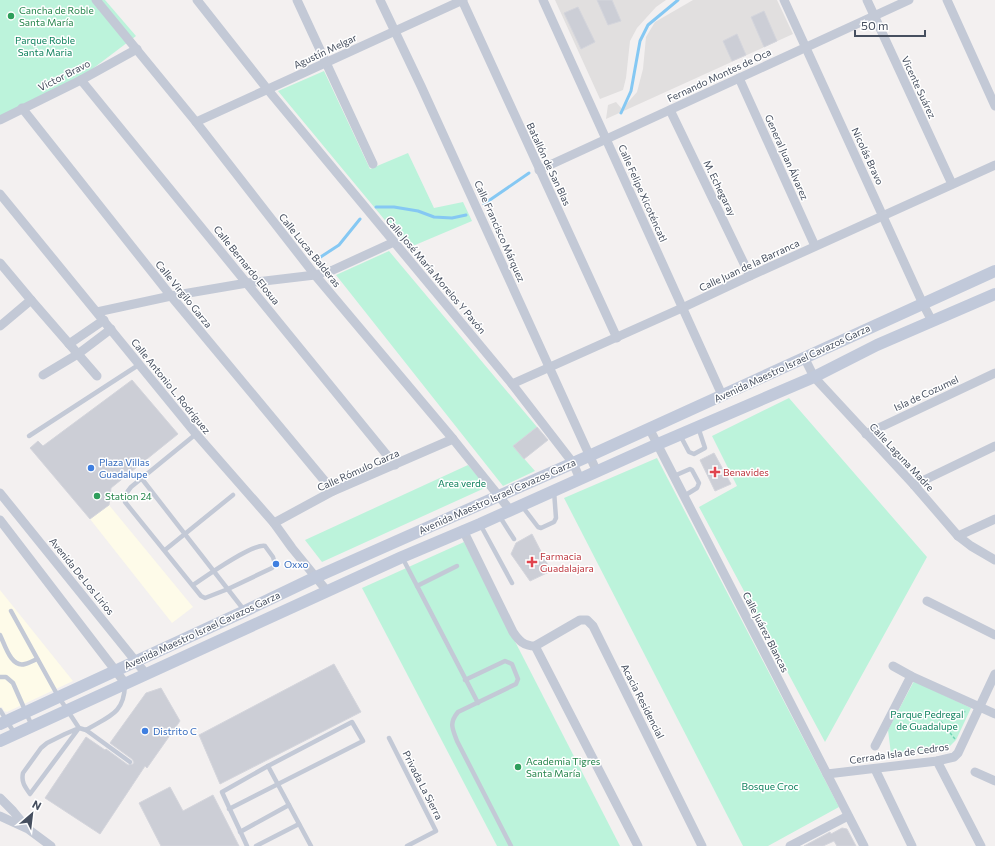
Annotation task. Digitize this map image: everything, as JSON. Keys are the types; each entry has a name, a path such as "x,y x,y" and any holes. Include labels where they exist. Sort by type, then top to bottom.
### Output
{"main road":[{"name":"Avenida Maestro Israel Cavazos Garza","path":"3,722 245,612 316,577 589,456 995,271"},
{"name":"Avenida Maestro Israel Cavazos Garza","path":"0,741 402,557 814,377 877,345 995,294"}],"street":[{"path":"99,2 109,0"},
{"name":"Calle José María Morelos Y Pavón","path":"198,0 268,90 512,384 572,463 580,479"},
{"path":"297,0 373,164"},
{"name":"Calle Francisco Márquez","path":"380,0 394,32 422,86 597,472"},
{"name":"Agustín Melgar","path":"196,122 462,0"},
{"name":"Batallón de San Blas","path":"462,0 617,338"},
{"name":"Calle Felipe Xicoténcatl","path":"543,0 722,395"},
{"name":"Nicolás Bravo","path":"784,0 932,321"},
{"name":"Vicente Suárez","path":"867,0 952,184"},
{"name":"Fernando Montes de Oca","path":"539,170 909,0"},
{"path":"947,0 995,106"},
{"name":"Calle Lucas Balderas","path":"99,2 196,122 315,275 499,495 504,513"},
{"name":"Víctor Bravo","path":"0,120 81,80 137,49"},
{"name":"General Juan Álvarez","path":"739,78 815,246"},
{"name":"Calle Bernardo Elosua","path":"81,80 395,465"},
{"name":"Calle Virgilo Garza","path":"22,108 171,296 333,492"},
{"name":"M. Echegaray","path":"670,110 750,276"},
{"name":"Calle Juan de la Barranca","path":"512,384 617,338 815,246 995,165"},
{"name":"Calle Antonio L. Rodríguez","path":"0,194 196,434 274,523 327,591"},
{"path":"97,312 171,296 247,283 315,275 333,270 394,242"},
{"path":"0,263 30,300 97,376"},
{"path":"0,326 30,300"},
{"path":"69,344 104,320"},
{"path":"44,375 78,354 111,329"},
{"name":"Calle Laguna Madre","path":"804,357 814,377 914,485 958,536 971,546 995,560"},
{"name":"Isla de Cozumel","path":"866,434 995,373"},
{"name":"Calle Juárez Blancas","path":"649,428 864,846"},
{"name":"Calle Rómulo Garza","path":"274,523 333,492 453,439"},
{"path":"914,485 995,446"},
{"name":"Avenida De Los Lirios","path":"1,498 146,674"},
{"path":"958,536 995,519"},
{"path":"0,520 124,683"},
{"path":"463,530 513,632 523,644 535,646 638,846"},
{"path":"927,601 995,635"},
{"name":"Acacia Residencial","path":"535,646 580,620 587,620 593,626 702,846"},
{"path":"893,666 911,676 995,714"},
{"name":"Cerrada Isla de Cedros","path":"827,774 937,761 954,757 961,747 995,674"},
{"path":"875,746 911,676"},
{"path":"937,761 981,846"},
{"path":"875,769 912,846"},
{"path":"975,772 995,781"},
{"path":"0,798 28,829"},
{"path":"0,816 28,829 51,846"},
{"path":"790,846 848,816"}],"lane":[{"path":"28,436 140,364"},
{"path":"680,435 689,452 694,454 705,448 698,427"},
{"path":"193,584 258,546 265,546 268,549 275,562 275,565 272,568 228,589 205,598 202,596 125,502 125,498 129,490 196,434"},
{"path":"674,476 690,469 699,483 697,488 684,496"},
{"path":"142,479 245,612"},
{"path":"521,505 541,528 554,522 556,518 554,491"},
{"path":"165,550 233,495"},
{"path":"504,513 514,539"},
{"path":"480,524 512,583"},
{"path":"402,557 478,703"},
{"path":"417,586 457,566"},
{"path":"11,611 58,696 79,728"},
{"path":"0,635 12,660 23,665 37,659"},
{"path":"465,680 505,661 512,664 518,679 516,684 458,712 452,718 452,728 457,741 511,846"},
{"path":"0,677 6,677 13,683 32,726"},
{"path":"86,730 118,711 122,704 124,683"},
{"path":"0,710 3,722 15,734"},
{"path":"230,809 363,741 352,722 222,792 247,846"},
{"path":"79,728 30,794 24,786 22,777 38,752 53,739 79,728 86,730 130,762"},
{"name":"Privada La Sierra","path":"390,738 436,831 407,846"},
{"path":"268,766 311,846"},
{"path":"240,832 289,805"},
{"path":"256,846 300,824"}],"path":[{"path":"961,747 939,719 980,707"}],"shaded area":[{"path":"555,0 666,0 656,7 637,28 630,41 626,78 623,90 600,99"},
{"path":"693,0 777,0 793,34 606,119 608,105 616,102 622,109 637,92 643,69 646,37 655,22"},
{"path":"109,505 193,607 172,623 90,519"},
{"path":"0,590 73,681 7,712 4,711 2,707 0,708"}],"green space":[{"name":"Parque Roble Santa Maria","path":"0,0 105,0 136,36 79,79 0,119"},
{"path":"324,71 370,169 408,153 434,208 463,202 472,221 408,248 278,91"},
{"path":"389,251 537,427 513,446 535,471 503,486 336,275"},
{"path":"789,398 927,557 825,742 699,507 737,486 712,436"},
{"name":"Bosque Croc","path":"657,458 839,807 768,846 743,846 564,498"},
{"name":"Area verde","path":"468,465 487,487 322,562 305,540"},
{"name":"Academia Tigres Santa María","path":"464,542 620,846 497,846 362,588"},
{"name":"Parque Pedregal de Guadalupe","path":"914,681 971,708 956,740 949,747 891,754 888,730"}],"building":[{"path":"597,0 612,0 621,21 608,25"},
{"path":"578,7 595,42 581,49 564,13"},
{"path":"764,11 777,41 764,47 751,17"},
{"path":"737,34 746,55 732,61 723,41"},
{"name":"Plaza Villas Guadalupe","path":"132,380 178,434 111,488 109,505 90,519 30,448 38,441 43,446"},
{"path":"537,427 548,440 524,459 513,446"},
{"name":"Benavides","path":"714,453 731,484 715,491 700,460"},
{"name":"Farmacia Guadalajara","path":"532,534 551,571 530,581 511,554 516,543"},
{"path":"334,664 361,712 220,784 199,735"},
{"path":"161,688 180,721 147,768 145,766 100,834 45,798 86,737 128,765 133,764 134,762 132,759 110,743 146,693"},
{"path":"170,787 183,811 213,795 239,846 161,846 139,803"},
{"path":"842,828 847,829 856,846 837,846 834,841 823,846 804,846 830,832 831,834"}],"waterway":[{"path":"621,113 631,91 640,41 648,25 678,0"},
{"path":"484,204 529,173"},
{"path":"376,207 394,207 418,211 434,217 452,218 466,215"},
{"path":"316,260 339,245 360,219"}],"place":[{"name":"Cancha de Roble Santa María","path":"11,16"},
{"name":"Plaza Villas Guadalupe","path":"91,468"},
{"name":"Benavides","path":"715,472"},
{"name":"Station 24","path":"97,496"},
{"name":"Farmacia Guadalajara","path":"532,562"},
{"name":"Oxxo","path":"276,564"},
{"name":"Distrito C","path":"145,731"},
{"name":"Academia Tigres Santa María","path":"518,767"}]}
